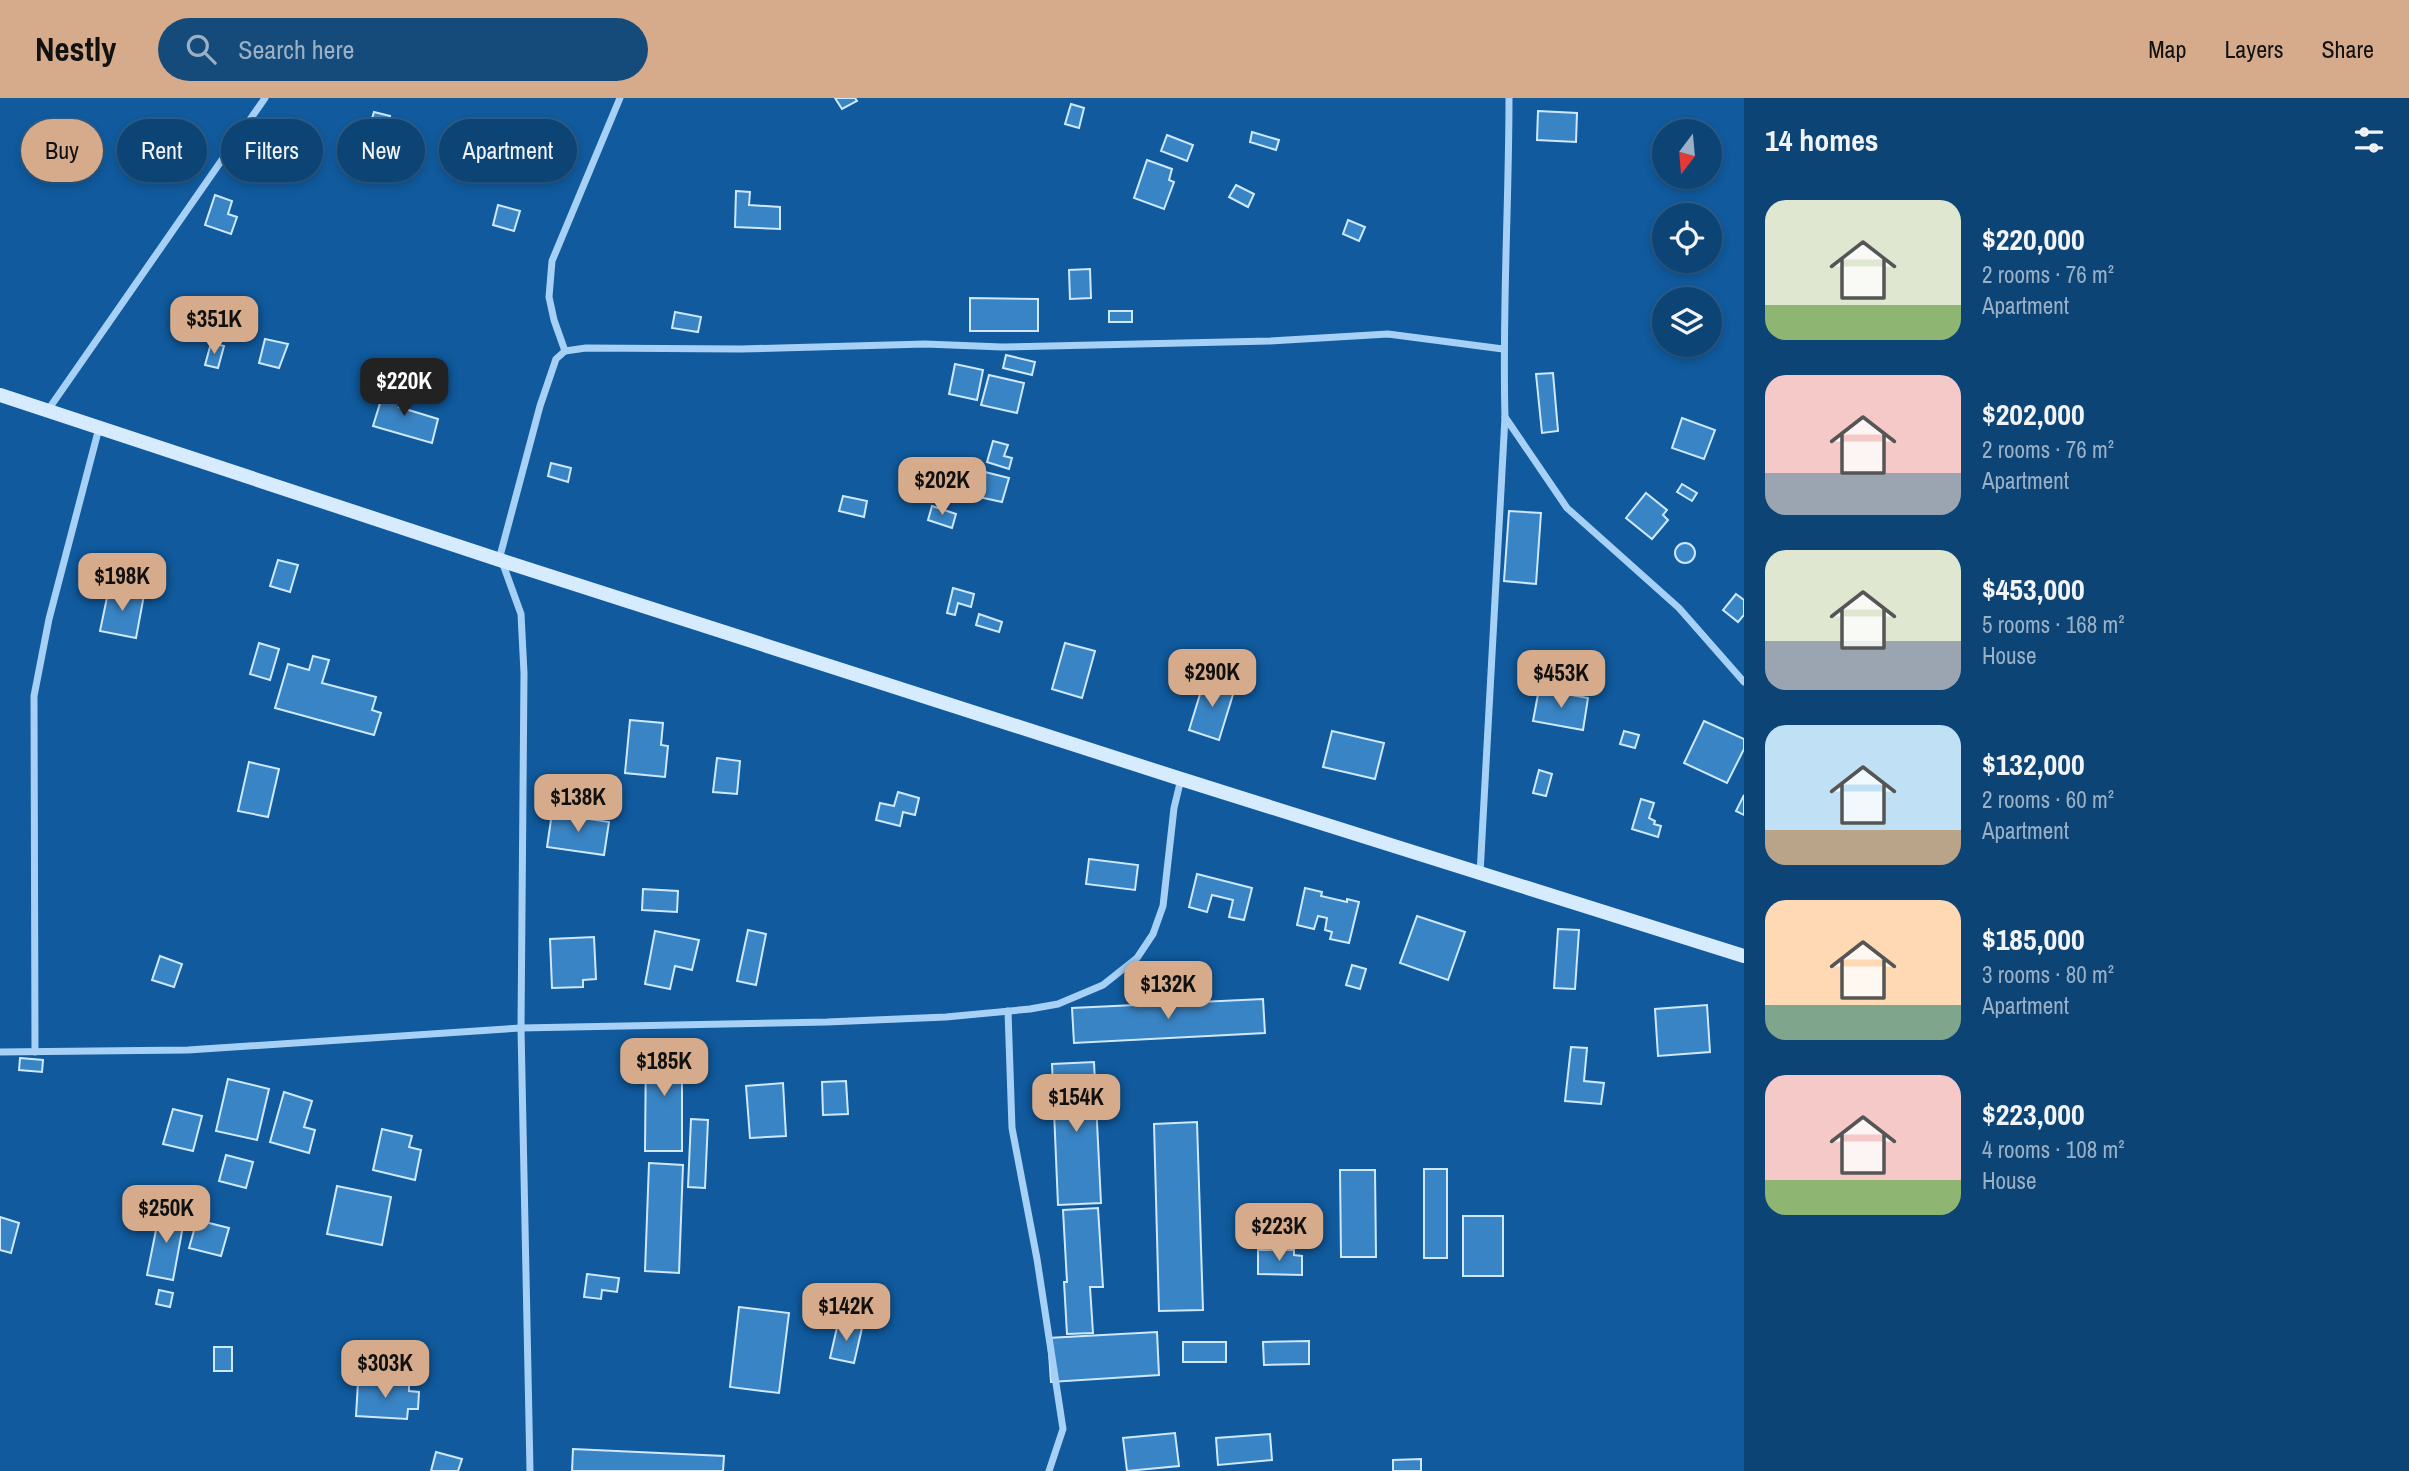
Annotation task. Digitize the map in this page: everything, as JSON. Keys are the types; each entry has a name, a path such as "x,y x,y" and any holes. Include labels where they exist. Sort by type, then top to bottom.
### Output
{"street":[{"path":"48,410 265,98"},
{"path":"565,351 549,297 552,261 620,98"},
{"path":"1480,875 1505,417 1503,349 1509,98"},
{"path":"530,1471 521,1028 524,673 521,614 500,556 540,406 556,359 565,351 586,348 741,349 925,344 1002,347 1270,341 1388,334 1503,349"},
{"path":"0,395 503,561 1480,875 1744,956"},
{"path":"1505,417 1567,508 1679,608 1744,682"},
{"path":"35,1052 34,696 49,620 99,428"},
{"path":"0,1052 188,1050 521,1028 946,1017 1058,1004 1103,985 1137,958 1153,934 1163,906 1174,808 1181,779"},
{"path":"1008,1011 1012,1128 1037,1259 1063,1429 1049,1471"}],"building":[{"path":"835,98 855,98 857,101 842,109"},
{"path":"1071,104 1084,108 1079,128 1065,124"},
{"path":"1538,111 1577,113 1576,142 1537,140"},
{"path":"374,112 390,116 389,119 372,119"},
{"path":"1252,132 1279,140 1276,150 1250,142"},
{"path":"1167,135 1193,145 1187,161 1161,151"},
{"path":"1147,160 1172,169 1169,180 1174,182 1164,209 1134,198"},
{"path":"1236,185 1254,194 1248,207 1229,197"},
{"path":"736,191 750,192 749,205 780,207 780,229 735,227"},
{"path":"215,195 232,201 228,214 237,217 231,234 205,225"},
{"path":"498,205 520,211 514,231 493,225"},
{"path":"1348,220 1365,227 1359,241 1343,234"},
{"path":"1090,269 1091,298 1070,299 1069,270"},
{"path":"970,298 1038,299 1038,331 970,331"},
{"path":"1109,311 1132,311 1132,322 1109,322"},
{"path":"675,312 701,317 698,332 672,328"},
{"path":"265,339 288,344 279,368 259,363"},
{"path":"211,343 224,346 218,368 205,365"},
{"path":"1006,355 1035,362 1032,375 1003,368"},
{"path":"955,364 983,370 977,400 949,394"},
{"path":"1553,373 1558,431 1542,433 1536,374"},
{"path":"989,375 1024,383 1017,413 981,405"},
{"path":"385,387 403,393 399,407 438,419 432,443 373,426"},
{"path":"1682,418 1715,430 1704,459 1672,448"},
{"path":"993,441 1008,445 1004,456 1012,458 1009,469 987,462"},
{"path":"551,463 571,468 568,482 548,476"},
{"path":"985,472 1009,478 1002,502 979,497"},
{"path":"1682,484 1697,493 1692,501 1677,492"},
{"path":"1646,493 1667,510 1663,515 1668,520 1652,539 1626,518"},
{"path":"843,496 867,501 864,517 839,511"},
{"path":"932,506 956,514 952,528 928,520"},
{"path":"1509,511 1541,513 1536,584 1504,581"},
{"path":"1685,543 1692,546 1695,553 1692,560 1685,563 1678,560 1675,553 1678,546"},
{"path":"278,560 298,565 290,592 270,586"},
{"path":"109,588 144,595 136,638 100,631"},
{"path":"953,588 974,594 971,607 958,603 955,615 947,613"},
{"path":"1736,594 1744,600 1744,615 1738,622 1723,610"},
{"path":"979,614 1002,622 999,632 976,625"},
{"path":"259,643 279,649 270,680 250,674"},
{"path":"1065,643 1095,651 1082,698 1052,689"},
{"path":"313,656 329,660 322,683 376,697 372,710 381,713 374,735 275,708 288,664 309,670"},
{"path":"1205,678 1235,688 1219,740 1189,730"},
{"path":"1539,689 1588,698 1583,730 1533,721"},
{"path":"630,720 663,723 661,745 668,746 665,777 625,773"},
{"path":"1704,721 1744,739 1744,749 1727,783 1684,763"},
{"path":"1332,731 1384,743 1375,779 1323,767"},
{"path":"1624,731 1639,735 1635,748 1620,744"},
{"path":"717,758 740,761 737,794 713,792"},
{"path":"249,762 279,769 268,817 238,811"},
{"path":"1539,770 1552,774 1546,796 1533,793"},
{"path":"898,792 919,798 915,815 903,812 900,826 876,820 880,803 894,806"},
{"path":"1744,795 1744,815 1736,811"},
{"path":"1641,799 1654,803 1649,818 1655,821 1654,824 1661,826 1658,837 1632,829"},
{"path":"552,813 609,822 604,855 547,847"},
{"path":"1089,859 1138,865 1135,890 1086,884"},
{"path":"1197,874 1252,888 1244,920 1229,917 1233,900 1212,895 1207,912 1189,907"},
{"path":"1305,888 1322,892 1321,896 1359,902 1349,943 1330,939 1332,932 1325,930 1327,918 1318,916 1314,929 1297,925"},
{"path":"643,889 678,891 677,912 642,910"},
{"path":"1417,916 1465,932 1448,980 1400,963"},
{"path":"1558,929 1579,930 1575,989 1554,988"},
{"path":"748,930 766,934 756,985 737,981"},
{"path":"655,931 699,940 692,970 675,966 670,989 645,984"},
{"path":"594,937 596,979 583,980 583,987 552,988 550,939"},
{"path":"160,956 182,964 174,987 152,980"},
{"path":"1352,965 1366,969 1360,989 1346,985"},
{"path":"1263,999 1265,1033 1074,1043 1072,1008"},
{"path":"1707,1005 1710,1052 1658,1056 1655,1009"},
{"path":"646,1044 682,1045 682,1151 645,1151"},
{"path":"1571,1047 1587,1048 1584,1081 1604,1083 1601,1104 1565,1101"},
{"path":"20,1058 43,1060 42,1072 19,1070"},
{"path":"1094,1062 1101,1203 1058,1205 1052,1064"},
{"path":"228,1079 269,1089 257,1140 216,1131"},
{"path":"846,1081 848,1114 823,1115 822,1082"},
{"path":"783,1083 786,1136 750,1138 746,1086"},
{"path":"284,1092 312,1101 304,1127 315,1130 309,1153 270,1142"},
{"path":"173,1109 202,1116 193,1151 163,1144"},
{"path":"691,1119 708,1120 705,1188 688,1187"},
{"path":"1197,1122 1203,1310 1159,1311 1154,1124"},
{"path":"382,1129 412,1136 409,1147 421,1150 415,1180 373,1170"},
{"path":"226,1155 253,1162 246,1188 219,1181"},
{"path":"649,1163 683,1165 679,1273 645,1271"},
{"path":"1424,1169 1447,1169 1447,1258 1424,1258"},
{"path":"1340,1170 1375,1170 1376,1257 1341,1257"},
{"path":"337,1186 391,1197 382,1245 327,1234"},
{"path":"1098,1208 1103,1287 1090,1287 1093,1333 1067,1334 1063,1210"},
{"path":"160,1210 185,1215 173,1280 147,1275"},
{"path":"1463,1216 1503,1216 1503,1276 1463,1276"},
{"path":"0,1217 19,1223 11,1253 0,1250"},
{"path":"197,1220 229,1228 221,1256 189,1248"},
{"path":"1258,1250 1294,1250 1294,1255 1302,1256 1302,1275 1258,1274"},
{"path":"587,1274 619,1278 617,1292 602,1290 601,1299 584,1297"},
{"path":"159,1290 173,1293 170,1307 156,1304"},
{"path":"739,1307 789,1313 779,1393 730,1387"},
{"path":"838,1323 862,1328 854,1363 830,1358"},
{"path":"1157,1332 1159,1375 1051,1382 1048,1338"},
{"path":"1309,1341 1309,1364 1264,1365 1263,1342"},
{"path":"1183,1342 1226,1342 1226,1362 1183,1362"},
{"path":"214,1347 232,1347 232,1371 214,1371"},
{"path":"377,1376 390,1377 389,1384 409,1385 409,1391 419,1392 418,1409 408,1409 407,1419 356,1416 358,1382 377,1383"},
{"path":"1175,1433 1179,1466 1127,1471 1123,1438"},
{"path":"1270,1434 1272,1460 1218,1465 1216,1438"},
{"path":"573,1449 724,1456 723,1471 572,1471"},
{"path":"436,1452 462,1459 458,1471 431,1471"},
{"path":"1421,1459 1421,1471 1393,1471 1393,1460"}]}
